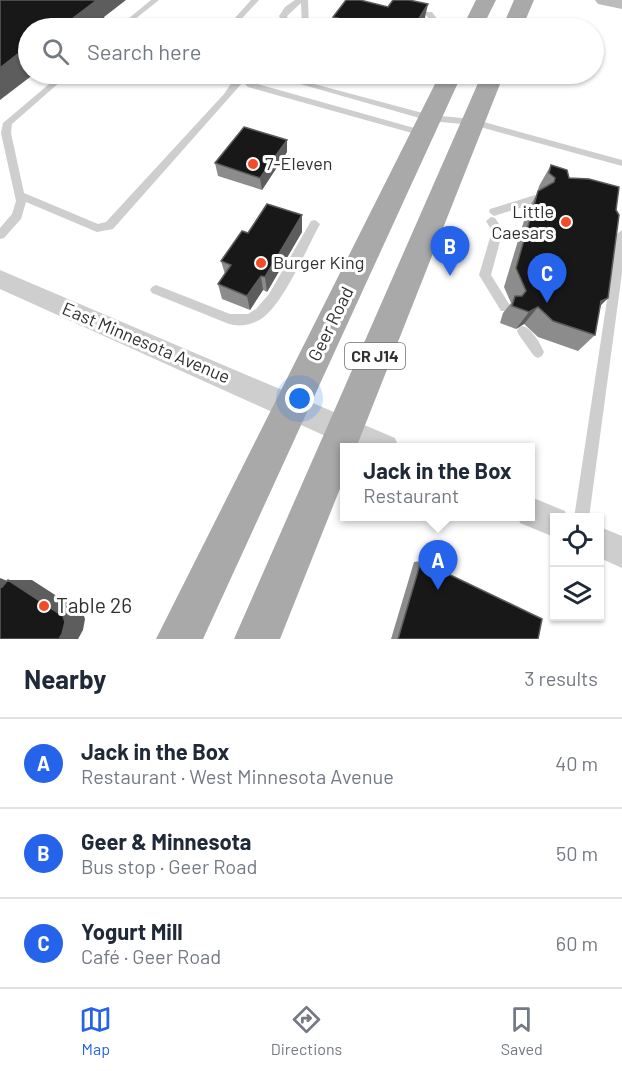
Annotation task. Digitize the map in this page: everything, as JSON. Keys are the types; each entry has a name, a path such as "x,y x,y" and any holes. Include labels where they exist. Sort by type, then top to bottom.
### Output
{"main road":[{"path":"477,18 486,0"},
{"path":"516,18 524,0"},
{"name":"Geer Road","path":"179,639 446,84"},
{"name":"CR J14","path":"257,639 489,84"}],"street":[{"path":"605,0 622,3"},
{"name":"East Minnesota Avenue","path":"0,279 376,443"},
{"path":"535,514 550,520"},
{"path":"604,544 622,552"}],"lane":[{"path":"132,18 155,0"},
{"path":"238,18 255,0"},
{"path":"284,18 288,9 302,0 305,18"},
{"path":"429,14 432,18"},
{"path":"0,235 18,216 21,196 6,134 7,125 14,114 52,84"},
{"path":"21,196 97,228 106,228 236,84"},
{"path":"250,84 426,125 473,122 622,163"},
{"path":"299,84 426,125"},
{"path":"505,307 485,275 498,230 493,216 535,199"},
{"path":"156,290 228,319 239,321 252,318 265,309 315,224"},
{"path":"582,513 622,234"},
{"path":"523,332 538,352"}],"building":[{"path":"0,0 97,0 73,18 18,18 18,54 0,68"},
{"path":"346,0 360,0 388,7 393,0 409,0 428,4 419,18 333,17"},
{"path":"244,127 287,140 260,178 215,163"},
{"path":"551,165 567,170 569,178 589,179 619,187 616,210 619,215 608,298 601,301 595,335 553,321 538,307 529,312 512,306 515,296 522,296 526,291 516,268 538,191 554,182 555,178 549,173"},
{"path":"267,204 302,215 265,277 261,276 247,296 218,284 231,265 221,261 242,231 248,233"},
{"path":"421,561 542,619 538,639 398,639"},
{"name":"Table 26","path":"8,580 63,616 65,622 59,639 0,639 0,586 2,587"}],"place":[{"name":"7-Eleven","path":"253,164"},
{"name":"Little Caesars","path":"566,222"},
{"name":"Burger King","path":"261,263"},
{"name":"Geer & Minnesota","path":"450,276"},
{"name":"Yogurt Mill","path":"547,303"},
{"name":"Jack in the Box","path":"438,590"},
{"name":"Table 26","path":"44,606"}]}
